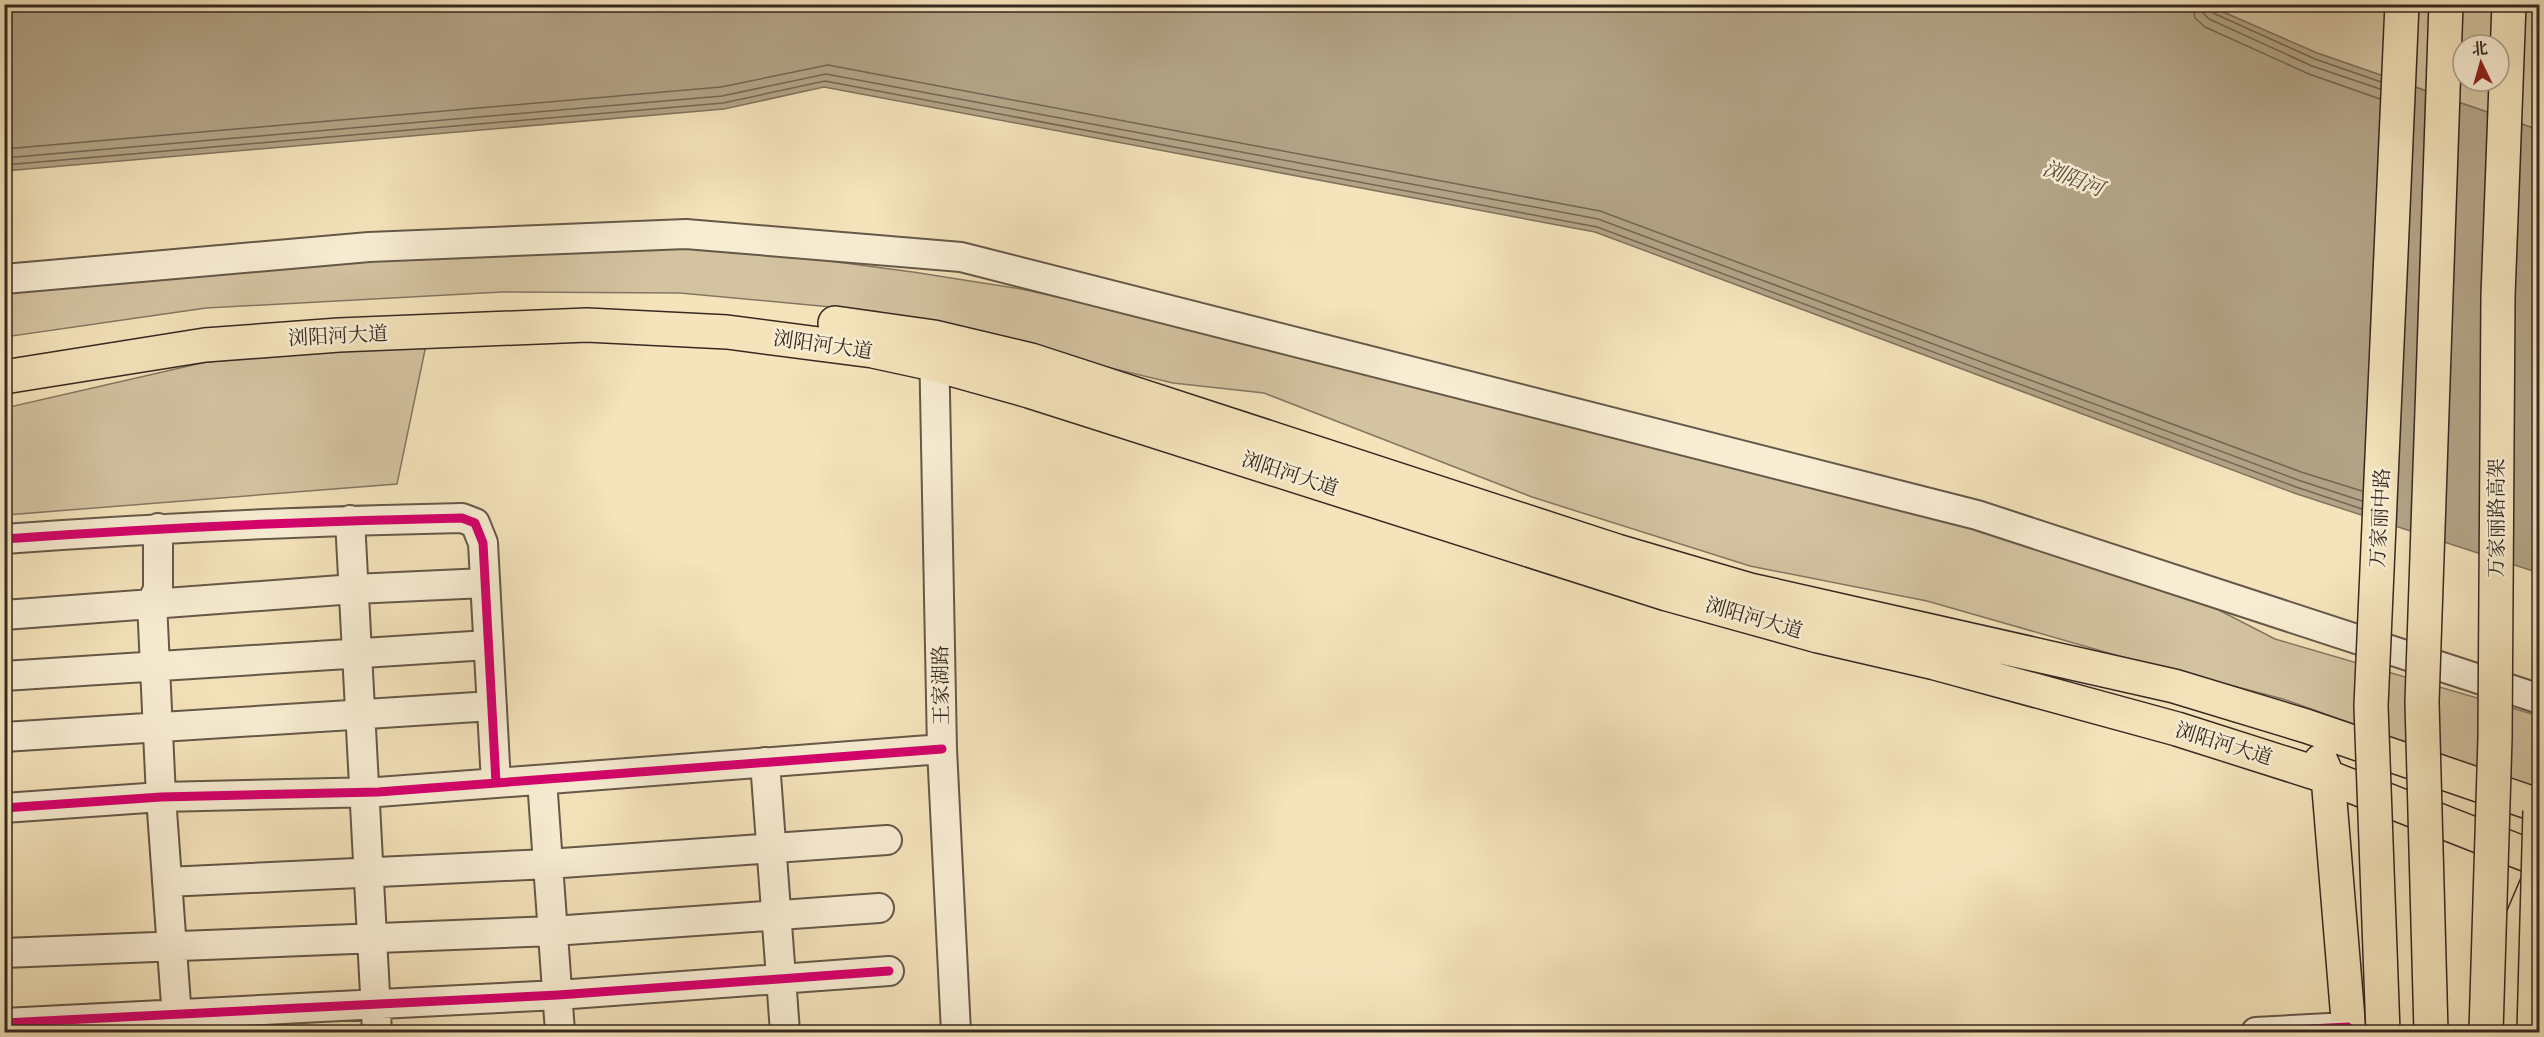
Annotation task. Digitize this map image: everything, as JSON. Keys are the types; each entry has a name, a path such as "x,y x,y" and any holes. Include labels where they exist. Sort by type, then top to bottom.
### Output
{"main road":[{"name":"万家丽中路","path":"2383,1032 2372,706 2402,4"},
{"path":"2431,1032 2422,702 2446,4"},
{"name":"万家丽路高架","path":"2486,1032 2495,738 2498,296 2509,4"},
{"name":"浏阳河大道","path":"4,354 203,324 335,314 587,304 725,311 878,328 1029,391 1667,594 1818,636 1935,663 2177,729 2328,777 2540,860"},
{"name":"浏阳河大道","path":"4,377 205,345 339,335 587,325 727,332 873,351 934,350 1031,360 1617,551 1750,590 2174,686 2306,726 2540,806"},
{"path":"2306,726 2328,777 2348,1030"},
{"path":"2534,1032 2540,811"},
{"path":"2508,1032 2510,950 2540,878"}],"street":[{"path":"4,279 369,248 686,234 961,257 1977,515 2540,699"},
{"name":"王家湖路","path":"934,350 942,749 956,1032"},
{"path":"4,539 158,528 350,520 462,518 474,523 483,543 496,783"},
{"path":"350,520 377,1032"},
{"path":"158,528 159,589 152,602 161,797 177,1023"},
{"path":"4,615 152,602 485,583"},
{"path":"4,676 155,664 488,645"},
{"path":"4,737 492,706"},
{"path":"4,808 161,797 363,793 942,749"},
{"path":"765,762 783,979 785,1032"},
{"path":"542,780 560,1032"},
{"path":"167,882 548,864 887,840"},
{"path":"4,953 553,931 879,908"},
{"path":"4,1023 177,1023 375,1004 558,995 889,971"},
{"path":"2256,1032 2348,1030"}],"shaded area":[{"path":"2207,5 2539,5 2539,130 2317,53"},
{"path":"640,242 814,259 1021,289 1202,328 2004,531 2178,589 2275,639 2539,716 2539,790 2283,699 2119,656 1927,601 1750,566 1532,497 1264,393 1173,383 874,311 680,293 502,292 206,308 5,337 4,287"},
{"path":"426,345 397,484 6,515 5,518 5,408 206,362"}],"water":[{"name":"浏阳河","path":"5,5 2207,5 2317,53 2539,130 2539,573 2294,493 1595,232 824,87 724,109 5,171"}],"cycle path":[{"path":"4,539 176,528 347,521 462,518 475,523 483,543 496,783"},
{"path":"4,808 161,797 378,792 942,749"},
{"path":"4,1023 558,995 889,971"},
{"path":"2256,1032 2348,1027"}]}
